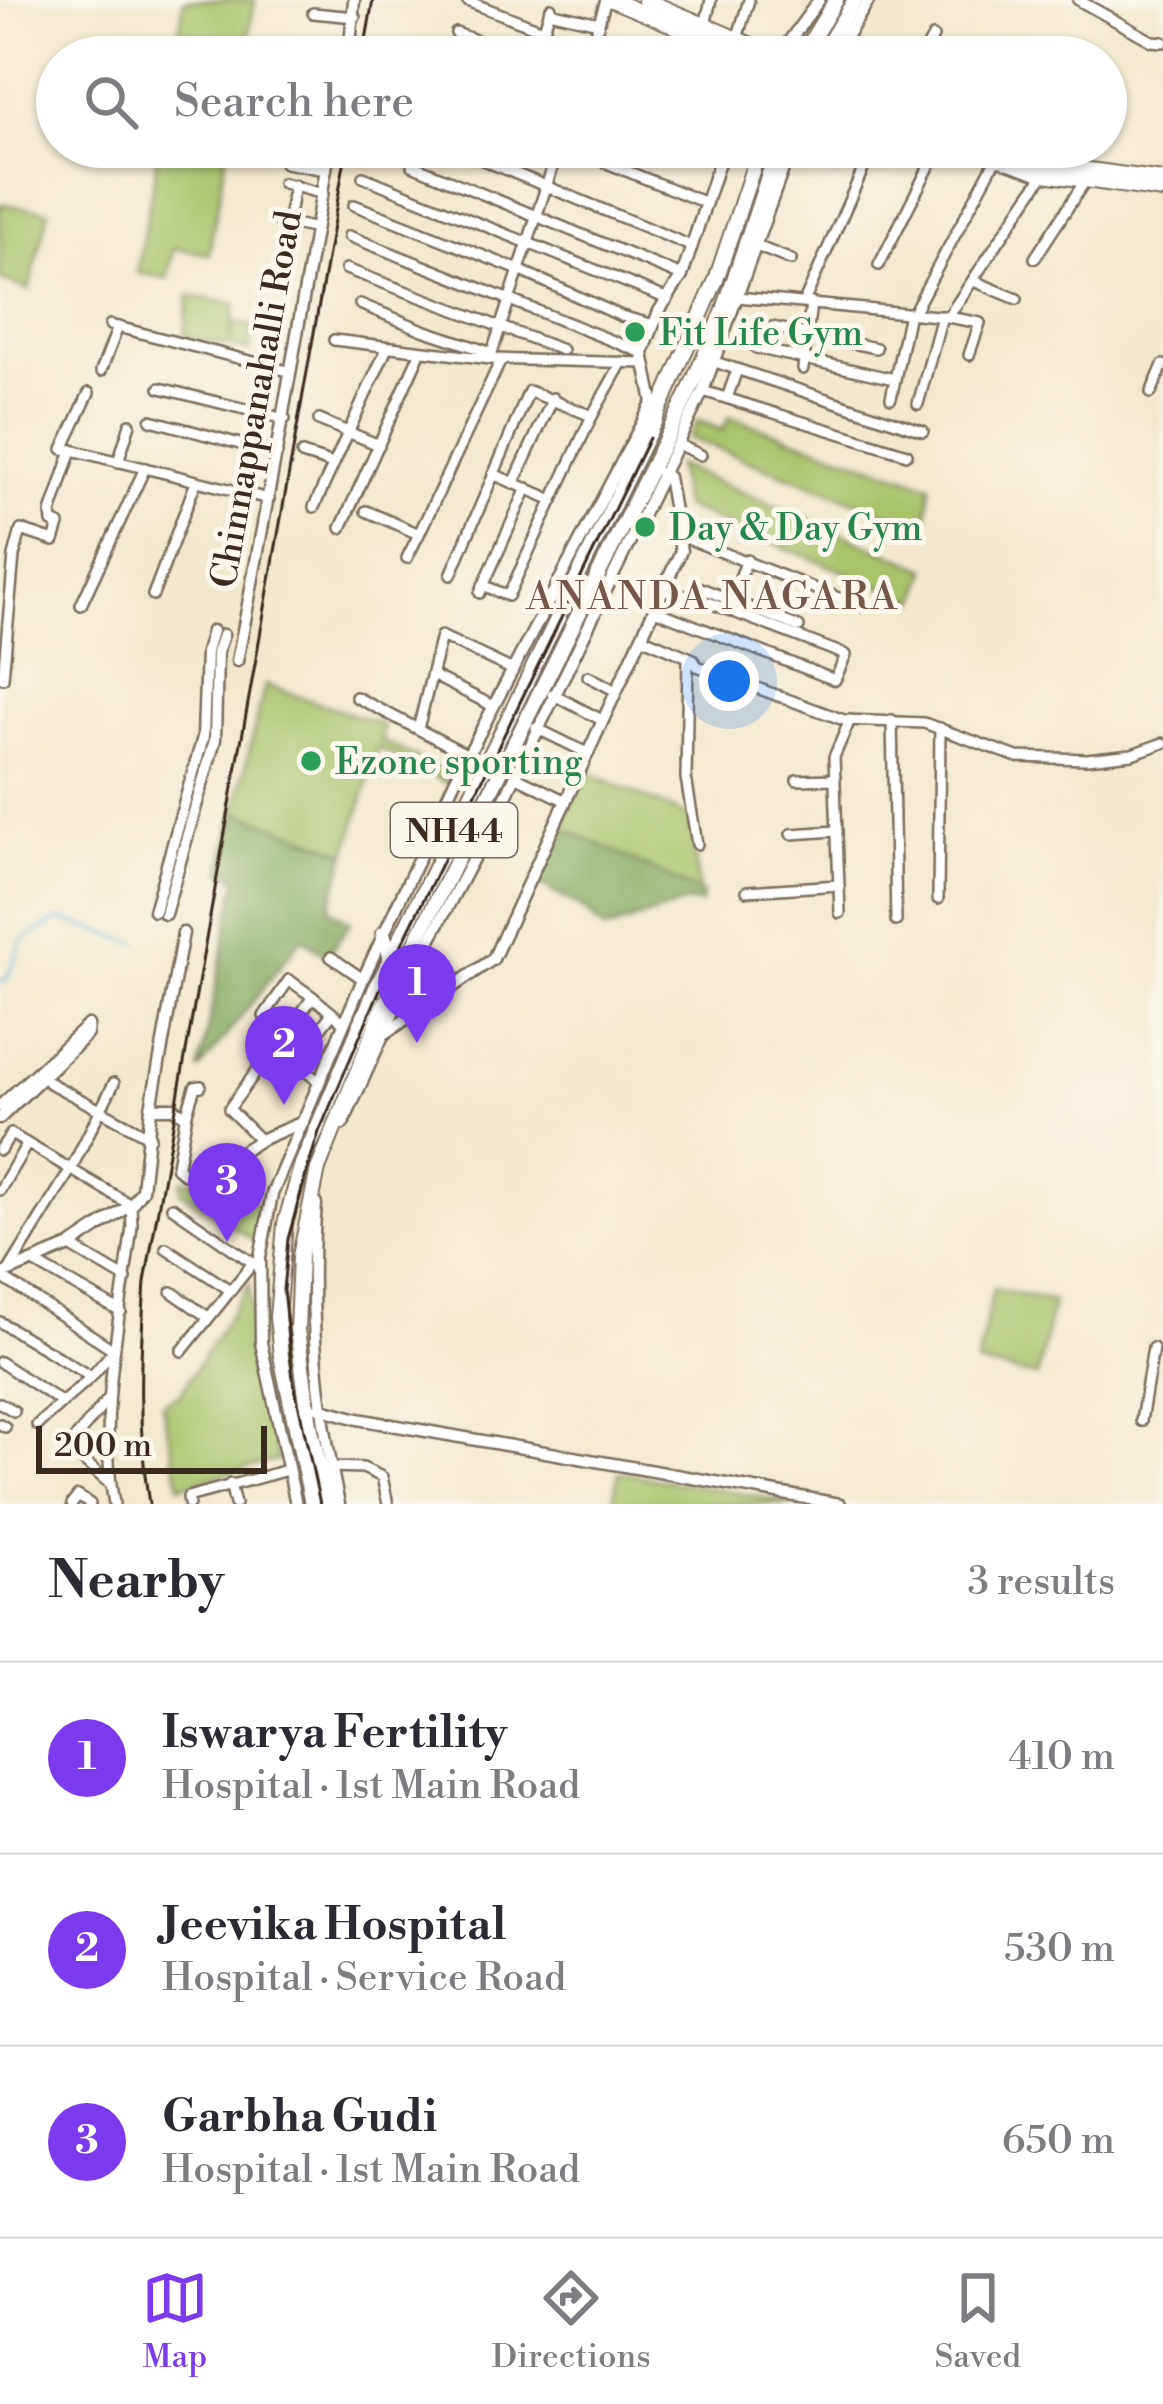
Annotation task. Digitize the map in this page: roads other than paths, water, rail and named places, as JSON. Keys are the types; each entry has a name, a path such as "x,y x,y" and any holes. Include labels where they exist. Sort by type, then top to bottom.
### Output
{"main road":[{"path":"609,0 702,36"},
{"path":"645,0 678,7 720,36"},
{"path":"814,36 836,0"},
{"path":"833,36 855,0"},
{"name":"NH44","path":"312,1504 278,1316 285,1224 302,1164 391,958 711,294 753,168"},
{"name":"NH44","path":"328,1504 298,1315 299,1261 318,1169 376,1026 656,470 722,313 771,168"},
{"path":"1029,168 1044,175 1163,191"},
{"path":"1074,168 1163,180"},
{"path":"434,826 458,821"},
{"path":"383,934 391,958"},
{"path":"280,1260 287,1268 295,1268 299,1261"},
{"path":"278,1316 288,1305 298,1315"},
{"path":"266,1379 288,1389"}],"street":[{"path":"352,36 354,0"},
{"path":"595,36 609,0"},
{"path":"705,26 711,0"},
{"path":"745,36 749,0"},
{"path":"794,36 819,0"},
{"path":"847,36 868,0"},
{"path":"1078,0 1152,41 1163,41"},
{"path":"467,1 543,30"},
{"path":"541,36 550,10 599,22"},
{"path":"313,14 355,17"},
{"path":"456,34 462,36"},
{"path":"314,168 326,170"},
{"path":"420,168 682,276"},
{"path":"501,168 691,247"},
{"path":"406,558 494,357 551,168"},
{"path":"611,168 706,203"},
{"path":"296,1504 261,1343 256,1265 272,1194 383,934 468,754 656,407 644,358 654,325 682,276 717,168"},
{"path":"339,1504 323,1424 314,1408 317,1191 336,1138 515,776 656,470 677,444 703,391 783,168"},
{"path":"804,364 810,333 808,303 863,168"},
{"path":"879,265 928,168"},
{"path":"891,398 911,313 988,168"},
{"name":"Chinnappanahalli Road","path":"237,661 285,419 288,370 326,170"},
{"path":"918,404 945,316 974,281 1044,175"},
{"path":"363,177 668,299"},
{"path":"1035,259 1085,182"},
{"path":"316,229 282,221 288,184 323,194"},
{"path":"354,205 621,316 654,325"},
{"path":"349,236 644,358"},
{"path":"754,245 791,260"},
{"path":"346,269 562,350"},
{"path":"974,281 1017,298"},
{"path":"738,297 980,323 969,355"},
{"path":"360,304 494,357"},
{"path":"101,371 114,326 288,370"},
{"path":"772,327 876,348"},
{"path":"334,340 420,353 622,362 644,358"},
{"path":"314,507 387,348"},
{"path":"756,348 804,364 895,380"},
{"path":"341,528 420,353"},
{"path":"527,488 482,589 508,596 622,362"},
{"path":"715,362 923,431"},
{"path":"1150,393 1163,365"},
{"path":"727,398 737,370"},
{"path":"160,388 285,419"},
{"path":"451,574 529,391 592,416"},
{"path":"703,391 908,454"},
{"path":"88,393 63,449 269,499"},
{"path":"514,483 553,398"},
{"path":"151,420 277,454"},
{"path":"319,420 379,445"},
{"path":"118,462 130,424"},
{"path":"677,444 701,455"},
{"path":"3,678 8,651 3,631 5,592 21,530 54,541 59,525 50,518 72,450"},
{"path":"302,454 334,464"},
{"path":"81,605 145,468"},
{"path":"385,1034 493,959 681,551 668,477 656,470"},
{"path":"493,474 553,500"},
{"path":"153,595 196,482"},
{"path":"366,511 418,534"},
{"path":"681,536 859,606"},
{"path":"0,553 14,556"},
{"path":"731,600 747,560"},
{"path":"698,587 799,627"},
{"path":"664,590 695,602"},
{"path":"654,610 687,623 836,680 846,655 697,598 687,623"},
{"path":"159,912 203,737 206,652 217,633"},
{"path":"418,729 441,636 513,670"},
{"path":"641,637 698,666 850,720 892,720 940,728 1017,757 1088,759 1132,754 1163,743"},
{"path":"688,657 686,778 697,844"},
{"path":"432,675 494,706"},
{"path":"588,676 616,691"},
{"path":"552,694 602,720"},
{"path":"356,697 468,754"},
{"path":"840,913 834,757 850,720"},
{"path":"892,720 896,921"},
{"path":"536,728 586,753"},
{"path":"938,898 940,728"},
{"path":"515,776 566,801"},
{"path":"796,780 836,779"},
{"path":"791,834 837,831"},
{"path":"747,891 839,885"},
{"path":"3,1274 70,1246 131,1205 142,1190 151,1108 183,932"},
{"path":"331,957 363,979"},
{"path":"264,1016 289,980 344,1023"},
{"path":"284,1037 313,997"},
{"path":"302,1053 332,1013"},
{"path":"0,1106 88,1025 87,1034 0,1118"},
{"path":"260,1140 229,1109 263,1061 280,1050 318,1082"},
{"path":"48,1082 109,1105 150,1136"},
{"path":"3,1274 109,1105 115,1083"},
{"path":"201,1086 195,1087 186,1116 177,1168 190,1176 202,1177 260,1140 303,1122"},
{"path":"151,1108 173,1108 186,1116"},
{"path":"0,1150 11,1134 131,1205"},
{"path":"0,1190 27,1144"},
{"path":"114,1504 110,1484 113,1350 131,1205"},
{"path":"172,1207 256,1265"},
{"path":"70,1246 125,1280"},
{"path":"166,1248 230,1291"},
{"path":"34,1262 121,1312"},
{"path":"182,1351 256,1265"},
{"path":"3,1274 113,1350"},
{"path":"172,1292 208,1317"},
{"path":"0,1341 4,1324 91,1377"},
{"path":"1142,1421 1153,1348"},
{"path":"38,1425 113,1350"},
{"path":"0,1361 62,1402"},
{"path":"110,1484 68,1447 111,1396"},
{"path":"0,1402 14,1412"},
{"path":"314,1408 840,1504"},
{"path":"323,1424 330,1418 358,1419"},
{"path":"331,1467 363,1468 382,1478 388,1504"},
{"path":"188,1500 287,1470"},
{"path":"230,1484 235,1504"},
{"path":"72,1504 79,1496 90,1504"}],"waterway":[{"path":"0,981 7,979 22,941 59,919 138,943"}],"railway":[{"path":"367,36 373,0"},
{"path":"149,1504 141,1393 145,1282 343,168"},
{"path":"320,1504 293,1379 283,1290 288,1239 306,1174 381,987 649,438"}],"place":[{"name":"Fit Life Gym","path":"635,332"},
{"name":"Day & Day Gym","path":"645,527"},
{"name":"Ezone sporting","path":"311,761"},
{"name":"Iswarya Fertility","path":"417,1043"},
{"name":"Jeevika Hospital","path":"284,1105"},
{"name":"Garbha Gudi","path":"227,1242"}],"district":[{"name":"ANANDA NAGARA","path":"713,595"}]}
